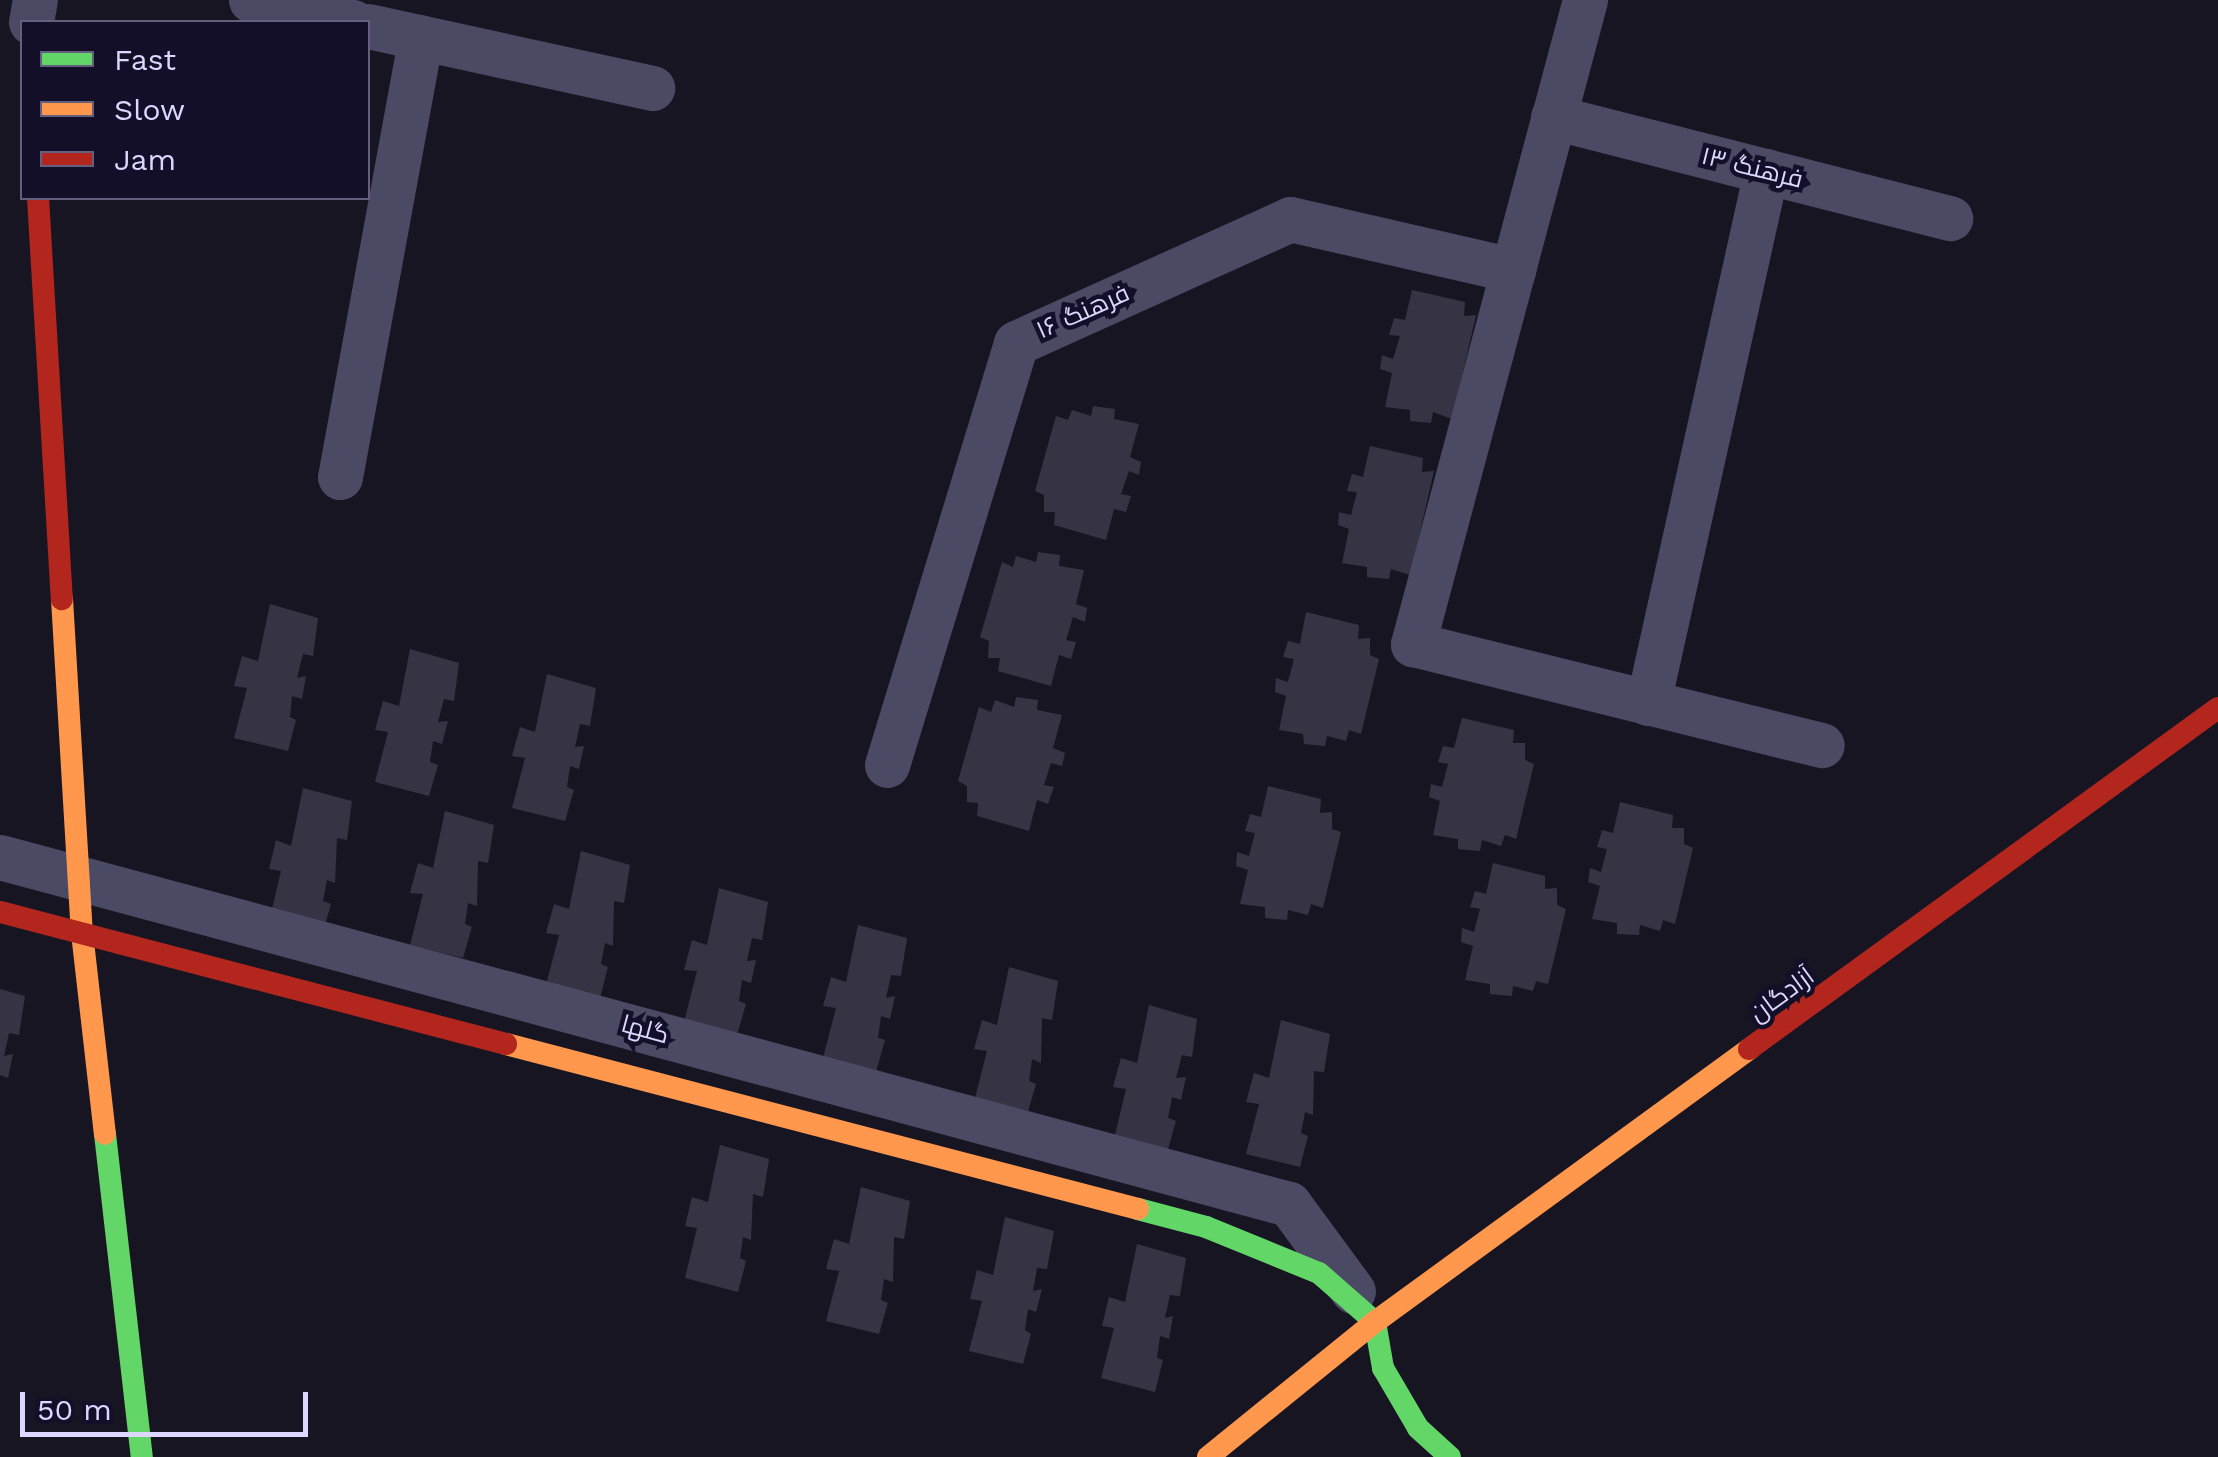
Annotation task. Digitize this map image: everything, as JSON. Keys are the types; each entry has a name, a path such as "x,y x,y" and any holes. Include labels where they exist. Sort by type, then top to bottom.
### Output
{"street":[{"path":"252,0 344,20"},
{"path":"1585,0 1413,644 1822,745"},
{"path":"370,26 652,88"},
{"path":"340,477 421,38"},
{"name":"فرهنگ ۱۳","path":"1554,117 1950,218"},
{"path":"1648,702 1766,171"},
{"path":"38,200 82,879 82,934 142,1457"},
{"name":"فرهنگ ۱۶","path":"887,764 1016,342 1290,218 1513,270"},
{"name":"آزادگان","path":"1208,1457 1375,1322 2218,708"},
{"name":"گلها","path":"0,857 1290,1204 1375,1322"},
{"name":"گلها","path":"0,912 1206,1227 1319,1274 1375,1322"},
{"path":"1375,1322 1383,1368 1418,1428 1450,1457"}],"building":[{"path":"1412,290 1465,302 1464,316 1476,315 1452,419 1433,412 1431,423 1410,421 1410,410 1385,407 1392,373 1380,369 1382,355 1393,359 1400,336 1389,335 1394,318 1405,320"},
{"path":"1093,406 1115,409 1114,419 1139,424 1130,457 1141,462 1139,475 1129,471 1121,494 1131,496 1126,512 1114,509 1106,540 1054,525 1055,512 1044,512 1044,495 1035,491 1056,416 1068,420 1072,410 1091,416"},
{"path":"1370,446 1423,458 1422,472 1434,471 1410,575 1391,569 1389,579 1367,577 1367,567 1342,563 1349,529 1338,525 1339,512 1351,515 1357,492 1347,491 1352,474 1363,477"},
{"path":"1038,552 1060,555 1059,566 1084,570 1076,604 1087,608 1085,622 1073,617 1066,640 1076,642 1071,659 1059,655 1051,686 998,671 1000,658 988,658 989,641 980,637 1002,562 1013,567 1016,556 1036,562"},
{"path":"270,604 318,618 313,656 303,654 297,678 306,676 302,699 292,696 290,717 296,720 288,751 234,738 247,688 234,686 242,656 258,661"},
{"path":"1306,612 1359,625 1358,639 1370,638 1370,655 1379,659 1361,734 1349,730 1346,741 1327,736 1325,746 1304,744 1303,734 1279,730 1286,696 1275,692 1276,678 1288,682 1294,659 1283,657 1288,641 1300,644"},
{"path":"410,649 459,663 454,701 444,699 438,722 448,721 442,744 433,741 430,762 438,765 429,796 375,782 388,732 375,730 383,701 399,706"},
{"path":"547,674 596,688 590,726 580,724 575,747 584,746 579,769 570,766 567,787 574,790 565,821 512,808 525,758 512,756 520,727 535,732"},
{"path":"1016,697 1038,700 1037,710 1062,715 1053,748 1065,753 1062,766 1051,763 1044,785 1054,787 1048,804 1037,800 1029,831 977,816 978,803 967,802 967,786 958,781 979,707 991,712 995,700 1014,707"},
{"path":"1462,718 1514,730 1513,743 1525,743 1525,760 1534,764 1516,839 1505,835 1501,846 1482,840 1480,851 1458,849 1458,839 1433,835 1440,801 1429,797 1431,784 1442,787 1448,764 1438,762 1443,746 1454,748"},
{"path":"1268,786 1321,799 1320,813 1332,812 1332,829 1341,832 1323,908 1311,904 1308,915 1288,910 1287,920 1265,918 1265,907 1240,904 1248,870 1236,866 1237,852 1249,856 1255,833 1245,831 1250,814 1261,817"},
{"path":"303,788 352,801 347,840 337,838 335,883 327,880 323,901 331,904 322,935 269,922 281,871 269,869 276,840 291,846"},
{"path":"1620,802 1673,815 1672,828 1684,828 1684,844 1693,848 1675,924 1663,920 1660,931 1640,925 1639,935 1617,934 1617,923 1592,919 1600,886 1588,882 1590,868 1601,872 1607,849 1597,847 1602,830 1613,833"},
{"path":"445,811 494,825 488,863 478,861 477,906 468,903 465,924 472,927 463,958 410,945 423,894 410,893 418,863 433,868"},
{"path":"581,851 630,865 624,903 614,901 613,946 605,943 601,964 608,967 600,998 546,985 559,935 546,933 554,904 569,909"},
{"path":"1493,863 1545,876 1545,889 1557,888 1557,905 1566,909 1548,984 1536,981 1533,991 1513,986 1512,996 1490,994 1490,984 1465,980 1473,946 1461,942 1462,928 1474,932 1480,909 1470,907 1475,891 1486,894"},
{"path":"719,888 768,902 762,940 752,938 747,961 756,960 751,983 742,980 739,1001 746,1004 737,1035 684,1022 697,971 684,970 692,940 707,945"},
{"path":"858,925 907,938 901,976 891,975 886,998 895,996 890,1019 881,1016 878,1038 885,1040 876,1072 823,1058 836,1008 823,1006 831,977 846,982"},
{"path":"1009,967 1058,981 1052,1020 1042,1018 1041,1063 1032,1059 1029,1081 1036,1084 1027,1115 974,1102 987,1051 974,1049 982,1020 997,1025"},
{"path":"0,989 25,996 19,1035 9,1033 4,1056 13,1054 8,1078 0,1075"},
{"path":"1149,1005 1197,1019 1192,1057 1182,1055 1176,1078 1186,1077 1181,1100 1172,1097 1168,1118 1176,1121 1167,1153 1114,1139 1126,1089 1113,1087 1121,1058 1137,1063"},
{"path":"1281,1020 1330,1034 1324,1072 1314,1071 1313,1115 1305,1112 1301,1133 1308,1136 1300,1167 1246,1154 1259,1104 1246,1102 1254,1073 1269,1078"},
{"path":"720,1145 769,1159 763,1197 753,1194 751,1240 743,1237 740,1258 746,1261 738,1292 685,1278 697,1228 685,1226 692,1197 708,1202"},
{"path":"861,1187 910,1201 904,1239 894,1237 893,1282 884,1279 881,1300 888,1303 879,1334 826,1321 839,1271 826,1269 834,1239 849,1244"},
{"path":"1005,1217 1054,1231 1047,1269 1037,1268 1033,1291 1042,1289 1036,1312 1028,1309 1025,1330 1031,1334 1023,1364 969,1351 982,1301 970,1299 977,1270 993,1275"},
{"path":"1137,1244 1186,1258 1180,1296 1170,1295 1165,1318 1173,1316 1169,1339 1160,1336 1157,1358 1163,1360 1155,1392 1101,1378 1114,1328 1102,1326 1109,1297 1125,1302"}],"traffic: fast":[{"path":"105,1134 142,1457"},
{"path":"1138,1209 1206,1227 1319,1273 1375,1322 1383,1368 1418,1428 1450,1457"}],"traffic: slow":[{"path":"62,599 82,933 105,1134"},
{"path":"506,1044 1138,1209"},
{"path":"1208,1457 1375,1322 1749,1049"}],"traffic: jam":[{"path":"38,200 62,599"},
{"path":"1749,1049 2218,708"},
{"path":"0,912 506,1044"}]}
